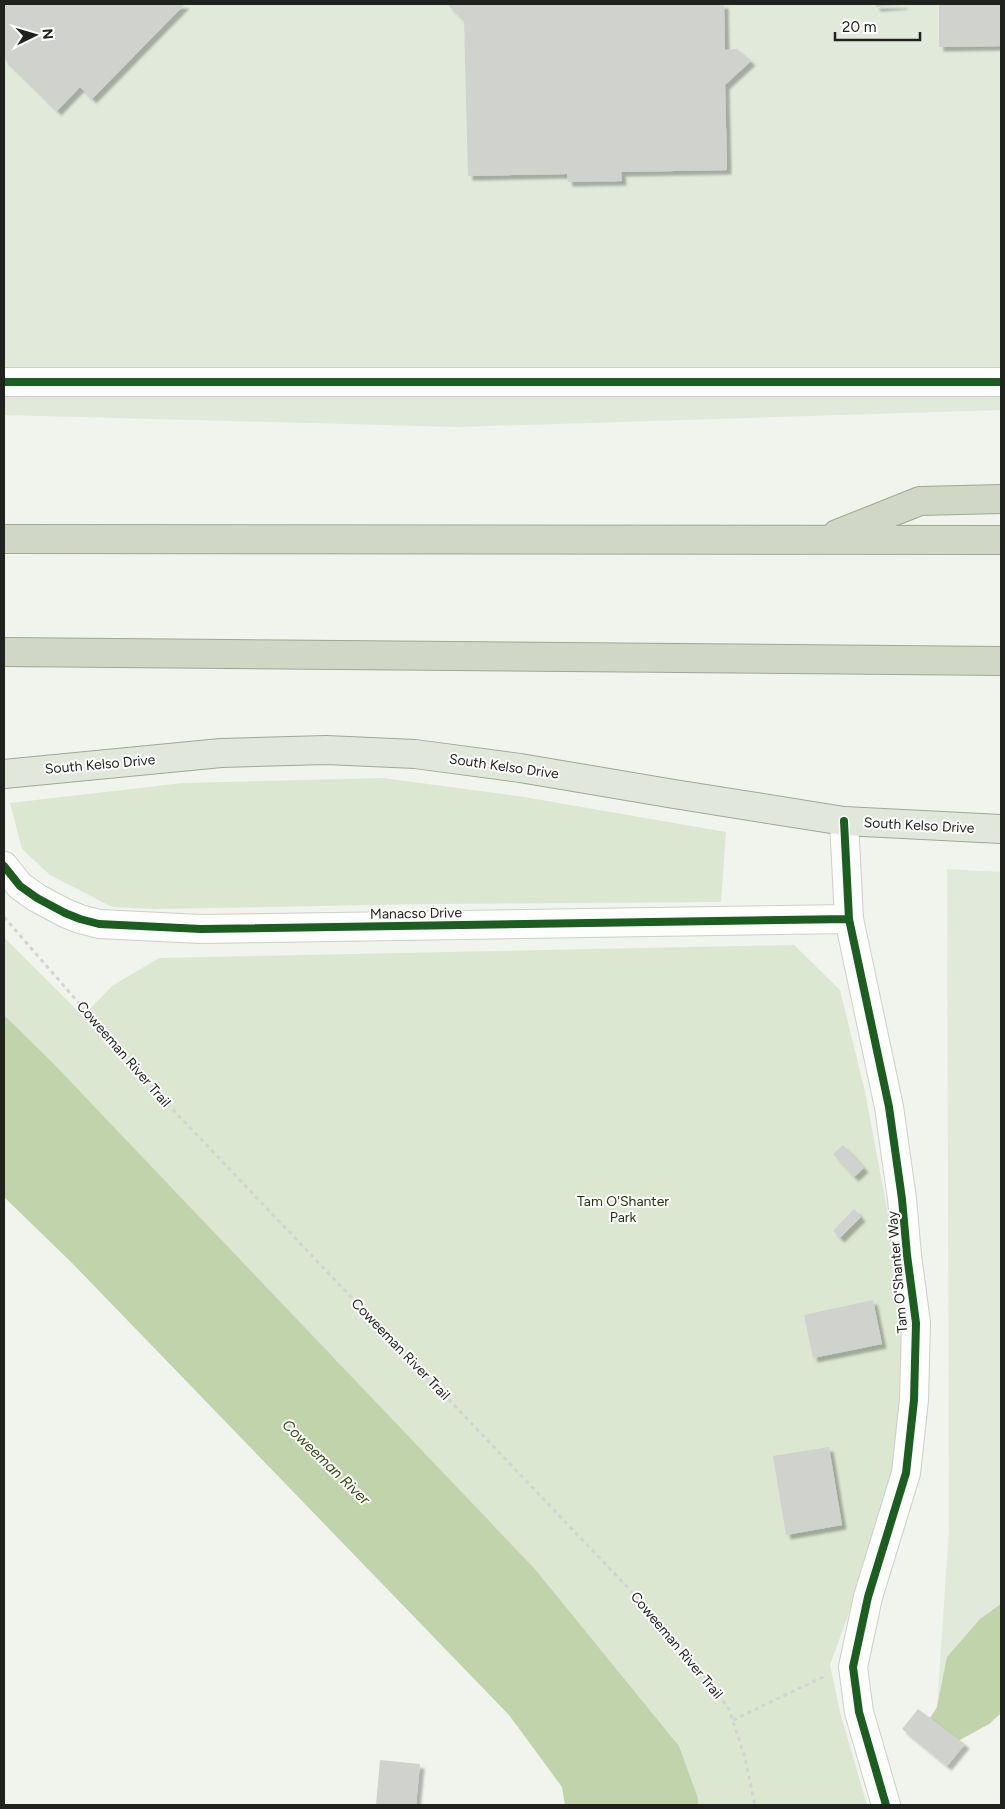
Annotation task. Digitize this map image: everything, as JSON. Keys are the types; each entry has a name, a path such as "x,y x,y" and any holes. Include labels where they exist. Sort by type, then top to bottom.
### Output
{"highway":[{"path":"824,540 920,501 1001,499"},
{"path":"4,539 1001,540"},
{"path":"4,652 1001,661"}],"main road":[{"name":"South Kelso Drive","path":"4,774 221,753 326,750 415,754 520,768 844,821 1001,829"}],"street":[{"path":"4,382 1001,382"},
{"name":"Tam O'Shanter Way","path":"844,821 849,919 889,1107 916,1322 914,1400 906,1473 868,1597 854,1667 859,1712 886,1805"},
{"name":"Manacso Drive","path":"4,866 20,886 38,898 65,914 99,924 201,929 849,919"}],"path":[{"path":"733,1720 823,1677 827,1666"}],"shaded area":[{"path":"4,4 1001,4 1001,410 458,427 4,415"},
{"path":"947,869 1001,872 1001,1713 989,1724 929,1720 937,1707 949,1529"}],"green space":[{"path":"383,778 524,797 726,832 721,902 427,904 155,909 112,907 50,875 22,849 10,803 183,783"},
{"name":"Tam O'Shanter Park","path":"4,937 83,1016 112,986 159,958 794,945 840,990 865,1092 894,1246 908,1376 886,1512 830,1665 840,1712 867,1805 698,1805 698,1798 679,1746 535,1569 52,1062 4,1015"}],"water":[{"name":"Coweeman River","path":"4,1015 52,1062 535,1569 679,1746 698,1798 698,1805 565,1805 562,1787 509,1715 72,1263 4,1197"},
{"path":"1001,1604 1001,1713 989,1724 958,1741 929,1720 937,1707 947,1657 980,1619"}],"building":[{"path":"4,4 185,4 92,99 80,87 57,111 4,59"},
{"path":"447,4 724,4 725,50 737,49 751,61 725,85 727,170 621,172 622,181 568,182 567,174 468,176 464,20"},
{"path":"875,4 903,4 903,5 876,7"},
{"path":"939,4 1001,4 1001,46 939,47"},
{"path":"843,1145 864,1168 854,1177 833,1154"},
{"path":"854,1209 861,1217 840,1238 833,1231"},
{"path":"873,1300 882,1344 813,1358 804,1315"},
{"path":"829,1447 842,1525 786,1535 773,1456"},
{"path":"918,1709 965,1744 947,1766 902,1729"},
{"path":"380,1760 420,1764 416,1805 376,1805"}],"cycle path":[{"path":"4,382 1001,382"},
{"path":"844,821 849,919 889,1107 916,1323 914,1400 906,1473 868,1597 853,1667 859,1712 886,1805"},
{"path":"4,866 20,886 37,898 65,913 99,924 201,929 849,919"}]}
